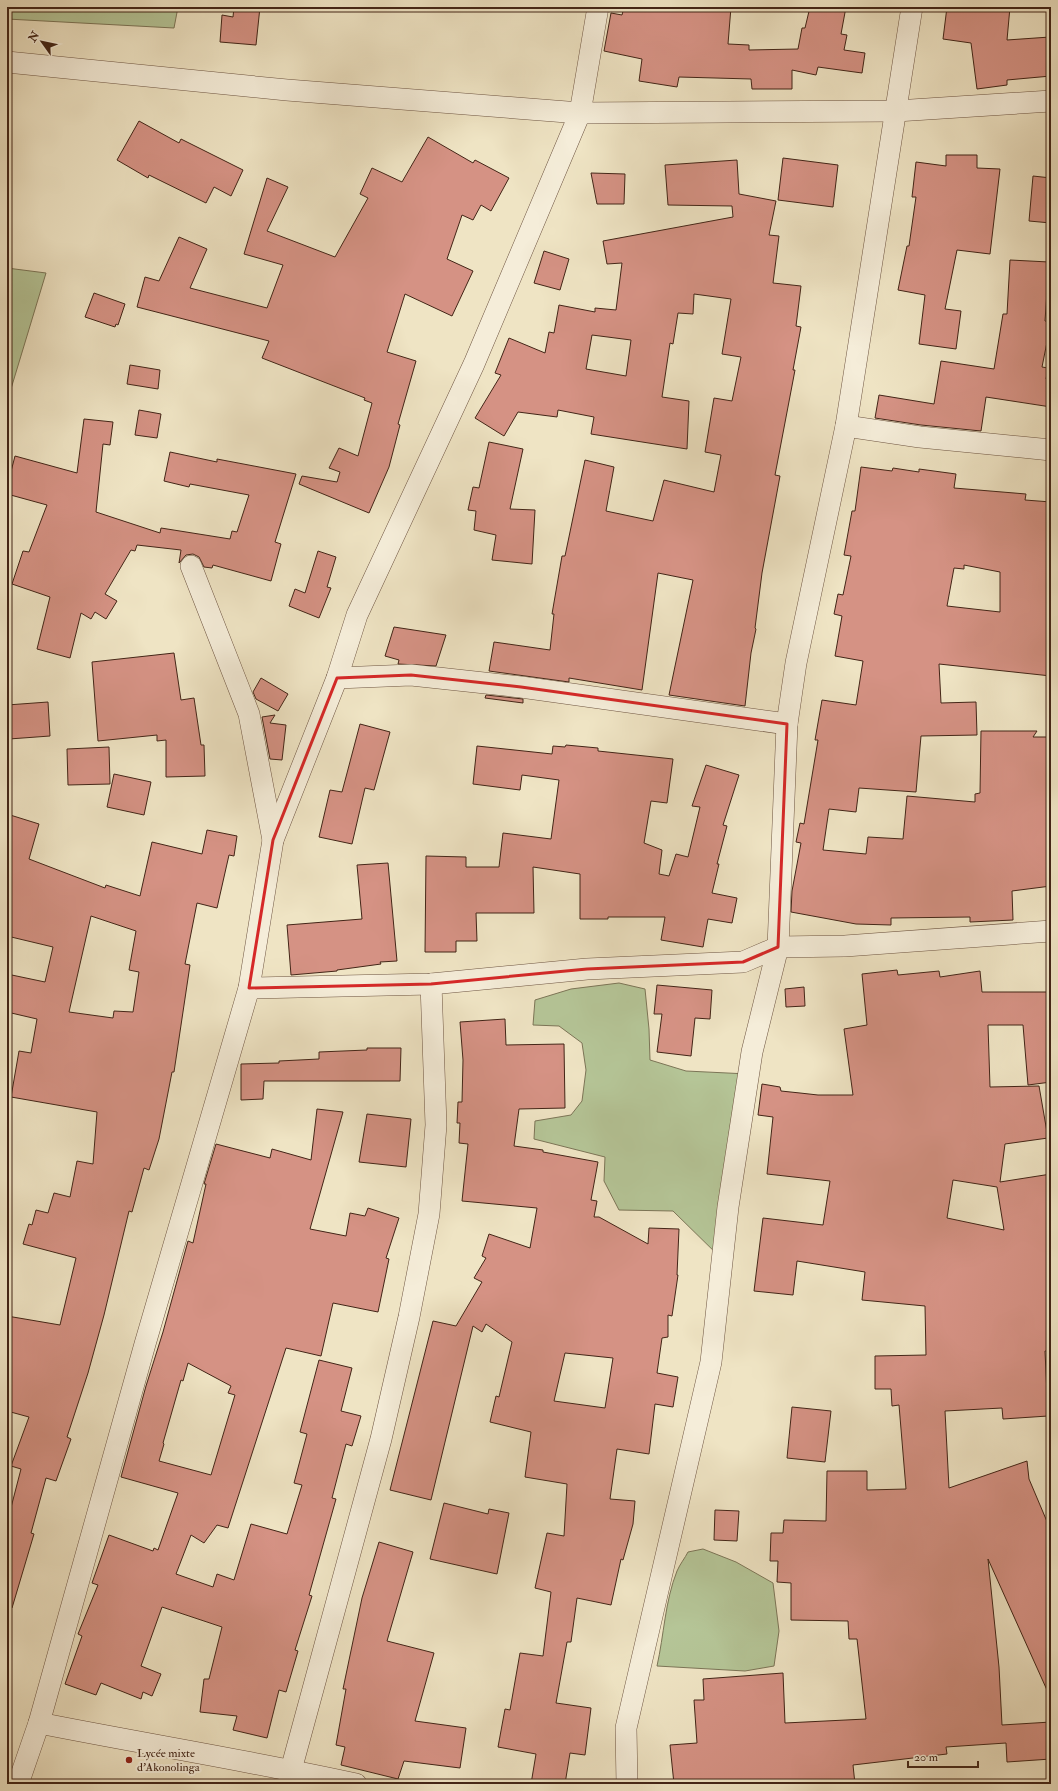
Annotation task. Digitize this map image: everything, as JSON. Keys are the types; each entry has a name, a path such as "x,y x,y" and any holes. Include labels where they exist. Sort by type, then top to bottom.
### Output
{"street":[{"path":"18,1784 39,1723 143,1351 249,988 273,840 336,678 357,615 474,364 580,114 598,7"},
{"path":"627,1784 626,1728 711,1362 728,1206 752,1052 778,947 787,724 796,663 846,426 912,7"},
{"path":"7,62 287,90 580,114 896,111 1051,101"},
{"path":"846,426 920,437 1051,450"},
{"path":"192,566 249,714 273,840"},
{"path":"336,678 419,676 521,687 787,724"},
{"path":"249,988 431,984 587,969 743,962 778,947 845,946 1051,931"},
{"path":"291,1770 381,1439 409,1317 429,1214 436,1125 431,984"},
{"path":"39,1723 173,1750 291,1770 356,1784"}],"highlighted area":[{"path":"411,675 521,687 787,724 778,947 743,962 587,969 431,984 249,988 273,840 337,678"}],"green space":[{"path":"7,7 178,7 174,28 7,19"},
{"path":"7,268 46,273 7,402"},
{"path":"619,983 645,989 650,1060 686,1071 748,1074 723,1260 673,1211 619,1210 604,1181 605,1157 534,1139 535,1121 571,1115 582,1101 586,1070 582,1043 559,1026 533,1025 535,1000 571,989"},
{"path":"703,1549 736,1562 773,1583 779,1631 774,1666 745,1671 657,1666 667,1606 677,1571 688,1552"}],"building":[{"path":"234,7 260,7 256,45 220,42 222,15 233,17"},
{"path":"624,7 731,7 728,44 749,45 749,50 798,49 802,28 805,28 810,7 846,7 841,34 847,35 844,50 865,53 862,73 818,67 816,75 792,70 792,89 752,89 751,79 679,77 677,87 639,81 642,59 604,51 611,13 622,15"},
{"path":"947,7 1010,7 1007,40 1050,37 1051,76 1007,80 1007,85 977,89 971,43 943,39"},
{"path":"139,121 179,143 181,139 243,170 231,196 214,187 206,203 149,175 148,178 117,160"},
{"path":"428,137 473,163 475,160 509,178 491,211 481,205 473,220 462,215 447,259 473,271 452,316 405,294 387,352 416,361 398,424 400,425 389,467 369,513 299,484 302,476 337,482 340,472 329,468 339,448 358,456 372,403 364,400 365,398 262,358 269,341 137,307 145,277 159,281 179,237 207,249 190,288 267,308 283,265 244,254 267,178 288,187 267,231 335,257 368,198 360,194 372,168 402,182"},
{"path":"946,155 977,155 977,168 1000,169 990,254 957,250 945,309 961,311 956,349 919,344 925,295 898,290 907,246 909,246 916,197 912,197 916,162 946,166"},
{"path":"783,158 838,165 833,207 778,200"},
{"path":"737,160 739,194 776,201 769,235 779,236 773,283 801,286 796,326 801,327 793,370 795,370 775,475 780,476 762,573 745,706 669,695 693,580 658,573 642,690 569,678 569,682 489,671 494,642 550,650 554,614 552,614 562,556 565,556 585,460 614,467 606,511 653,521 664,480 714,492 721,455 705,452 714,398 732,401 741,357 722,354 731,299 694,294 693,314 678,313 673,344 670,343 662,397 689,401 687,449 591,434 594,417 558,410 557,417 518,412 504,436 475,418 501,375 495,373 509,338 545,353 549,332 554,333 559,305 595,312 595,308 616,310 622,263 607,264 603,241 733,217 732,206 668,205 665,165","holes":["592,335 631,340 626,376 586,369"]},
{"path":"591,173 625,174 624,204 597,204"},
{"path":"1033,176 1051,178 1051,223 1029,221"},
{"path":"544,251 569,259 560,290 534,283"},
{"path":"1010,260 1049,262 1045,321 1051,322 1042,367 1048,368 1046,379 1051,380 1051,407 986,397 981,431 921,425 875,418 879,395 934,404 941,361 994,369 1003,314 1007,314"},
{"path":"94,293 125,304 118,325 116,324 115,327 85,317"},
{"path":"130,365 160,370 158,389 127,384"},
{"path":"139,410 161,414 157,438 135,435"},
{"path":"84,419 113,422 110,445 103,444 96,512 160,533 161,528 230,539 232,531 237,532 249,495 190,484 189,487 164,481 170,452 217,462 217,459 296,474 275,542 281,544 271,581 213,565 212,568 204,567 199,557 193,554 186,555 179,563 181,550 137,545 135,551 131,550 105,594 117,601 106,619 95,612 91,619 81,613 70,658 37,649 50,597 12,584 23,551 29,552 47,505 7,494 7,487 15,456 77,473"},
{"path":"489,442 523,449 510,509 535,510 532,564 492,560 496,535 474,530 476,511 468,510 473,487 479,488"},
{"path":"861,467 892,471 893,468 919,472 919,469 956,474 954,488 1026,494 1025,500 1051,502 1051,676 939,664 941,703 976,702 977,735 921,736 916,792 859,788 856,812 829,809 823,850 866,854 868,837 903,839 907,796 975,802 975,794 980,793 981,731 1037,731 1033,737 1051,737 1051,886 1012,891 1013,920 970,922 970,917 891,918 891,925 856,924 791,912 792,891 801,843 796,842 800,823 804,824 818,740 815,740 822,700 856,705 863,661 835,656 842,616 834,614 838,594 843,595 851,556 844,555 852,511 855,511","holes":["964,565 1000,572 1000,612 947,606 954,568 964,569"]},
{"path":"318,551 336,557 327,587 331,588 319,618 289,606 295,589 305,593"},
{"path":"394,627 446,635 436,666 398,664 399,660 385,656"},
{"path":"174,653 181,700 194,698 201,745 204,745 205,776 166,777 166,740 157,741 157,735 98,741 92,662"},
{"path":"261,678 288,694 278,711 256,699 253,692"},
{"path":"486,695 523,699 523,703 485,698"},
{"path":"48,702 50,736 9,739 7,705"},
{"path":"275,715 270,723 286,725 282,760 270,759 262,717"},
{"path":"360,724 390,732 374,790 365,788 352,844 319,837 330,790 342,792"},
{"path":"566,745 598,748 598,751 673,759 667,803 651,801 644,843 662,850 659,874 669,876 676,854 688,857 700,807 692,806 706,765 739,775 723,825 727,826 717,864 719,864 712,893 737,898 732,923 708,919 703,947 661,940 665,917 608,917 608,919 580,919 580,874 533,867 534,913 476,913 477,941 456,941 456,952 425,952 426,856 466,857 466,867 499,867 503,833 551,839 559,780 522,775 520,790 473,784 477,746 552,754 553,746 565,747"},
{"path":"109,747 110,784 68,785 67,749"},
{"path":"114,774 151,782 144,815 107,807"},
{"path":"7,814 39,824 29,859 105,888 106,885 140,896 152,842 202,854 207,830 237,836 234,856 229,855 217,908 197,903 185,964 190,965 174,1072 172,1072 159,1139 149,1170 144,1168 132,1212 129,1211 104,1315 88,1373 67,1437 71,1439 56,1481 46,1478 31,1533 34,1534 12,1608 7,1607 7,1523 21,1469 11,1466 29,1417 7,1411 7,1316 60,1325 76,1258 23,1244 29,1224 32,1225 36,1210 48,1213 54,1193 70,1197 77,1161 93,1164 97,1112 11,1097 19,1051 31,1053 37,1019 7,1012 7,974 45,982 53,947 7,936","holes":["91,916 136,931 129,970 139,972 133,1012 114,1011 113,1018 69,1012"]},
{"path":"388,863 397,961 380,962 381,964 337,971 291,975 287,925 362,919 357,865"},
{"path":"897,970 898,975 939,971 940,977 980,971 982,992 1051,992 1051,1082 1028,1085 1023,1025 988,1025 990,1087 1039,1086 1048,1138 1005,1144 1000,1182 1051,1174 1051,1351 1045,1351 1048,1416 1003,1419 1002,1408 945,1411 949,1488 1027,1461 1029,1479 1051,1531 1051,1699 988,1559 999,1667 1002,1725 1051,1722 1051,1759 1007,1762 1006,1743 946,1747 947,1754 853,1765 855,1784 674,1784 670,1745 697,1743 694,1700 704,1700 703,1679 783,1673 785,1723 866,1719 857,1639 849,1639 848,1621 791,1620 791,1583 777,1582 778,1561 770,1561 771,1533 783,1533 784,1520 826,1521 827,1471 867,1471 867,1490 906,1489 899,1405 892,1406 891,1389 875,1389 875,1356 926,1355 925,1306 862,1300 865,1272 797,1261 793,1295 754,1291 763,1218 823,1225 830,1181 767,1174 773,1117 758,1115 762,1084 780,1087 781,1091 818,1095 853,1095 844,1029 867,1025 862,974","holes":["953,1180 997,1187 1004,1230 947,1218"]},
{"path":"657,985 712,990 710,1019 695,1018 691,1056 657,1052 662,1014 654,1014"},
{"path":"804,987 805,1006 786,1007 785,989"},
{"path":"505,1019 506,1045 564,1044 565,1108 519,1109 514,1146 543,1150 543,1152 598,1162 591,1200 597,1201 594,1217 599,1217 648,1244 649,1228 679,1229 678,1275 672,1316 668,1315 668,1337 662,1338 657,1373 678,1377 673,1407 655,1404 649,1454 617,1449 610,1499 635,1501 633,1524 623,1560 621,1559 611,1605 577,1598 571,1642 567,1642 556,1703 591,1708 585,1755 570,1753 565,1784 531,1784 536,1754 498,1747 505,1709 510,1710 520,1653 543,1656 551,1592 535,1588 547,1533 564,1536 567,1484 525,1477 531,1432 490,1422 496,1396 499,1397 512,1342 486,1324 482,1332 473,1326 431,1500 390,1490 433,1321 456,1326 482,1282 474,1278 486,1258 482,1256 489,1234 530,1248 537,1208 462,1201 468,1144 459,1143 460,1123 457,1123 458,1102 462,1102 463,1060 460,1022","holes":["565,1353 613,1358 605,1408 554,1401"]},
{"path":"367,1048 401,1048 400,1081 264,1081 263,1099 241,1100 241,1064 279,1063 279,1061 319,1059 319,1052 367,1050"},
{"path":"317,1109 343,1112 310,1229 346,1236 350,1213 365,1216 368,1208 399,1218 386,1258 389,1259 378,1312 333,1303 321,1356 286,1348 228,1528 217,1525 204,1543 191,1535 176,1574 213,1587 217,1574 234,1580 251,1524 287,1534 302,1485 294,1483 307,1434 300,1432 319,1360 352,1368 341,1411 361,1416 352,1446 346,1444 332,1498 336,1499 309,1595 312,1596 295,1650 298,1651 286,1692 279,1690 267,1738 233,1730 237,1716 200,1712 204,1679 209,1679 222,1627 162,1607 141,1666 161,1674 152,1696 143,1692 141,1699 101,1683 96,1695 65,1684 82,1636 78,1634 98,1585 92,1583 109,1535 153,1551 154,1548 158,1550 178,1493 121,1477 188,1241 193,1243 206,1184 204,1184 216,1144 270,1158 272,1149 311,1160","holes":["188,1363 231,1386 228,1393 235,1395 211,1475 159,1461 181,1380 183,1381"]},
{"path":"367,1114 411,1119 406,1167 359,1162"},
{"path":"792,1407 831,1411 825,1462 787,1458"},
{"path":"444,1503 488,1514 489,1509 509,1513 497,1574 430,1559"},
{"path":"715,1510 739,1511 737,1541 714,1540"},
{"path":"379,1542 413,1552 387,1641 434,1653 415,1721 466,1728 460,1768 404,1761 398,1779 341,1765 345,1747 336,1745 346,1689 343,1689 362,1598"}],"place":[{"name":"Lycée mixte d'Akonolinga","path":"129,1760"}]}
